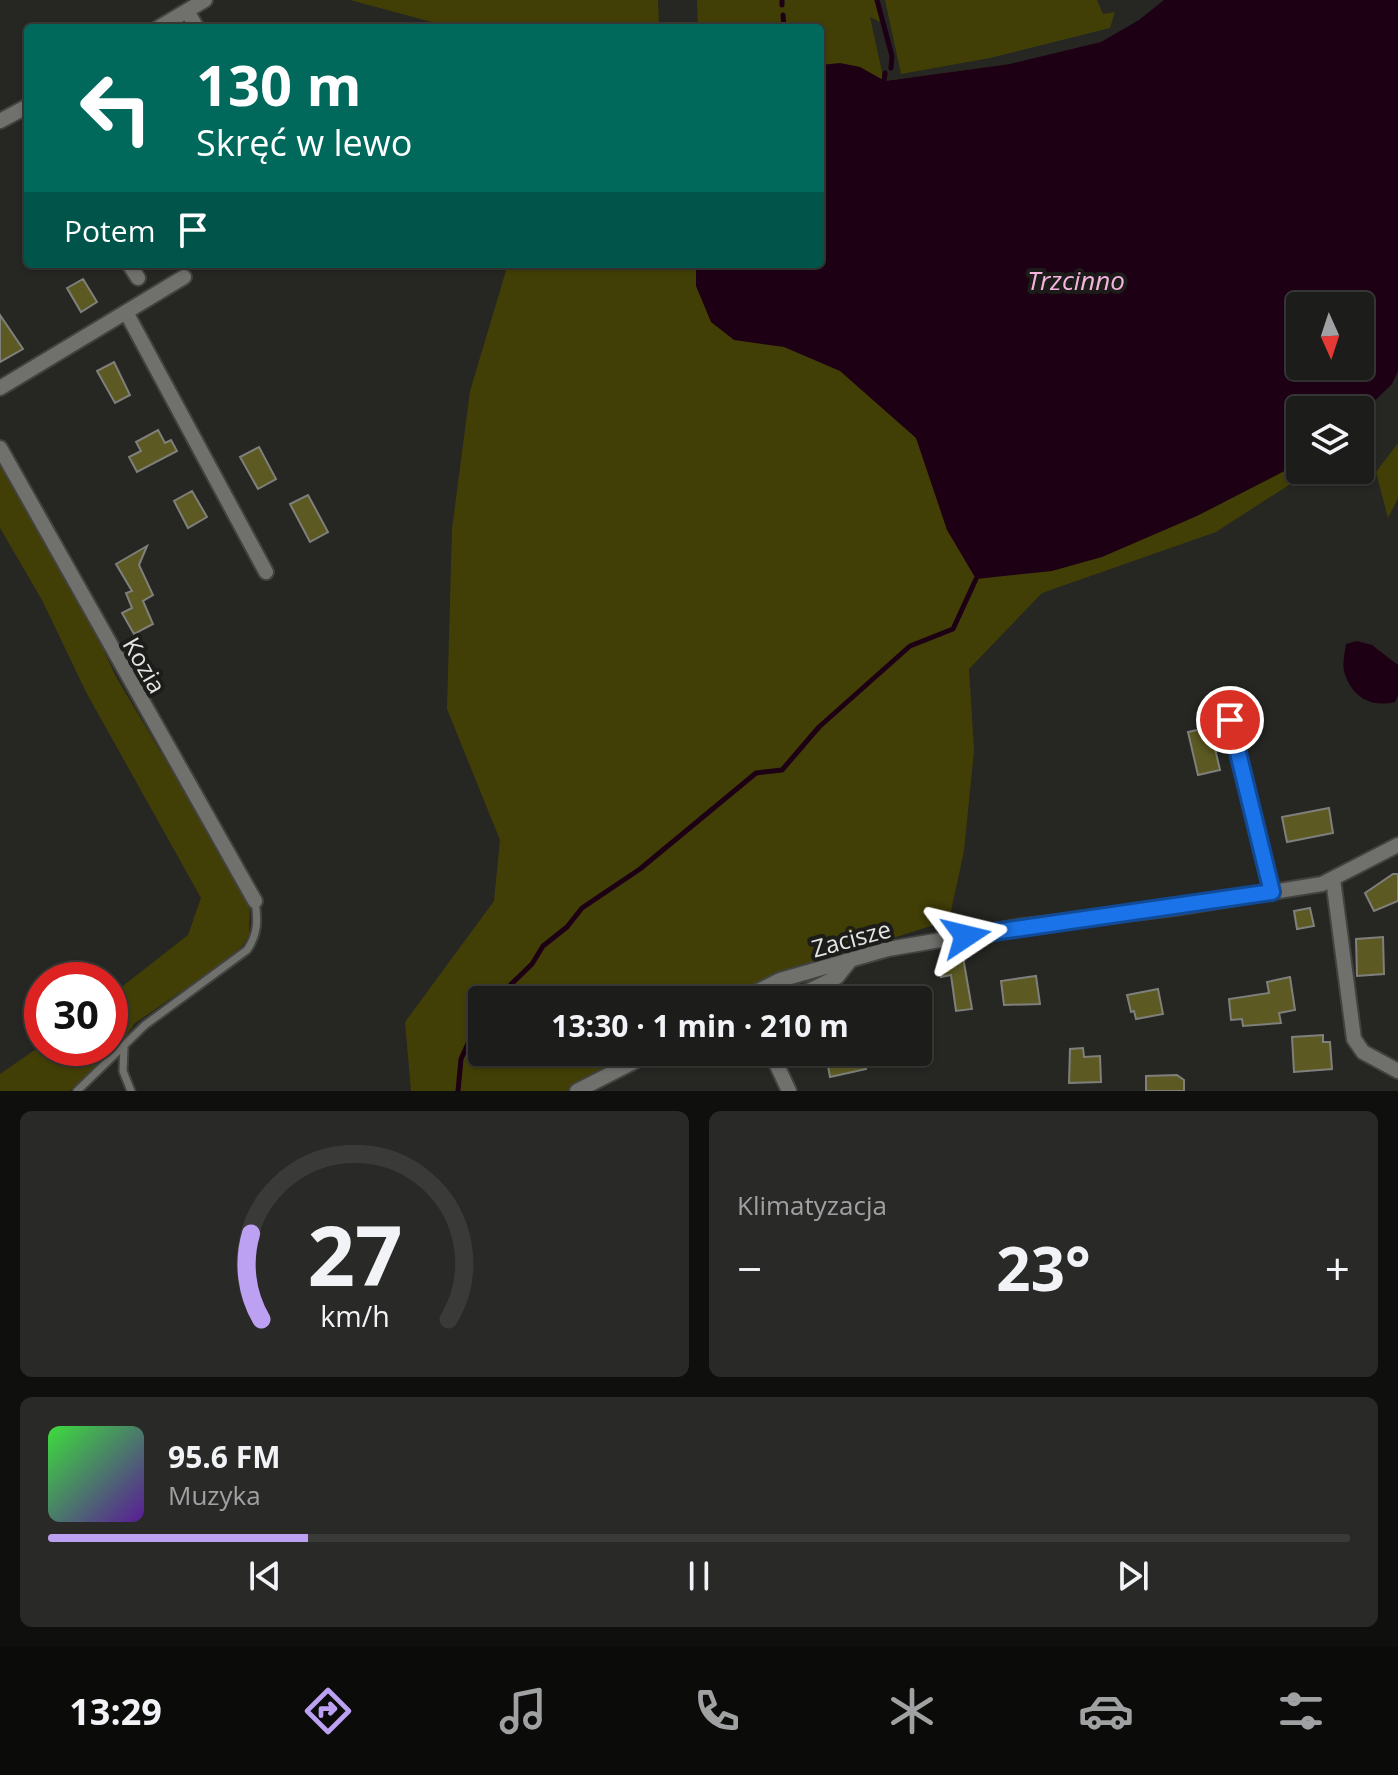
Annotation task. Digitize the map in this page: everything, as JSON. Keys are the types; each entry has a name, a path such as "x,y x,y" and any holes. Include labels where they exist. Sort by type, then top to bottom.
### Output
{"street":[{"path":"165,24 205,0"},
{"path":"187,11 195,24"},
{"path":"0,121 24,108"},
{"path":"132,268 138,278"},
{"path":"0,388 184,277"},
{"path":"126,312 266,572"},
{"name":"Kozia","path":"0,448 255,901"},
{"path":"1230,720 1272,892"},
{"name":"Zacisze","path":"768,986 888,949 1017,927 1174,908 1322,884 1398,845"},
{"path":"1333,879 1354,1039 1363,1052 1398,1071"},
{"path":"819,986 837,977 849,962"},
{"path":"577,1091 626,1066"},
{"path":"777,1066 789,1091"}],"lane":[{"path":"128,1044 145,1025 247,950 255,938 258,920 255,901"},
{"path":"77,1091 104,1066"},
{"path":"123,1066 131,1091"}],"shaded area":[{"path":"350,0 658,0 659,24 439,24"},
{"path":"697,0 877,0 880,22 870,17 884,81 1011,64 824,122 824,24 698,24"},
{"path":"885,0 1097,0 1103,14 1115,12 1110,28 990,58 901,74"},
{"path":"507,268 728,268 1286,426 1286,484 1290,484 1216,532 1042,593 969,669 974,751 964,851 949,920 773,977 759,986 468,986 468,1066 632,1066 592,1091 411,1091 405,1022 494,901 500,840 447,709 452,529 470,391"},
{"path":"1398,443 1398,498 1388,518 1376,472"},
{"path":"0,458 86,611 115,675 250,903 249,935 243,945 226,961 135,1023 128,1033 128,982 188,935 201,898 86,692 42,600 0,528"},
{"path":"24,1057 24,1066 97,1066 70,1091 0,1091 0,1074"}],"water":[{"name":"Trzcinno","path":"1164,0 1398,0 1398,371 1392,384 1374,401 1374,396 1286,396 1286,470 1197,516 1102,557 1052,571 976,579 947,530 916,438 840,371 784,347 734,340 711,322 696,286 696,268 824,268 824,65 840,63 860,67 885,81 1010,64 1101,42 1139,20"},
{"path":"1357,641 1372,645 1398,665 1398,696 1395,702 1370,702 1357,694 1347,680 1343,665 1346,644"}],"building":[{"path":"83,279 97,302 81,312 67,288"},
{"path":"0,315 23,349 0,362"},
{"path":"114,362 130,395 115,403 97,371"},
{"path":"158,430 165,443 171,440 177,451 137,472 129,457 141,451 136,442"},
{"path":"259,447 276,479 258,489 240,457"},
{"path":"192,491 207,517 188,528 174,501"},
{"path":"308,495 328,532 310,542 290,504"},
{"path":"147,546 139,565 153,595 143,601 153,624 134,634 122,613 132,608 126,593 132,591 116,564"},
{"path":"1210,727 1220,770 1198,775 1188,732"},
{"path":"1329,808 1333,833 1287,842 1282,817"},
{"path":"1393,874 1398,874 1398,901 1374,911 1365,893"},
{"path":"1310,908 1314,926 1297,929 1294,911"},
{"path":"1383,937 1384,974 1357,976 1356,939"},
{"path":"963,957 972,1009 956,1011 951,975 941,977 939,965"},
{"path":"1036,976 1040,1004 1004,1005 1001,981"},
{"path":"1290,977 1295,1010 1279,1013 1281,1023 1243,1026 1242,1019 1231,1020 1229,999 1269,993 1267,982"},
{"path":"1158,989 1163,1014 1136,1019 1127,995"},
{"path":"1323,1035 1323,1042 1330,1042 1332,1069 1294,1072 1292,1037"},
{"path":"1083,1048 1084,1057 1100,1056 1101,1082 1069,1083 1070,1049"},
{"path":"828,1066 865,1066 866,1069 830,1077"},
{"path":"1177,1075 1184,1080 1184,1091 1146,1091 1146,1076"}],"waterway":[{"path":"782,0 782,5"},
{"path":"877,0 892,56 891,68"},
{"path":"783,15 784,24"},
{"path":"884,81 885,73"},
{"path":"509,986 532,964 543,946 567,927 582,908 640,869 756,773 782,770 819,727 910,646 953,629 976,579"},
{"path":"458,1091 461,1059 468,1044"}],"route":[{"path":"966,936 1272,892 1230,720"}]}
